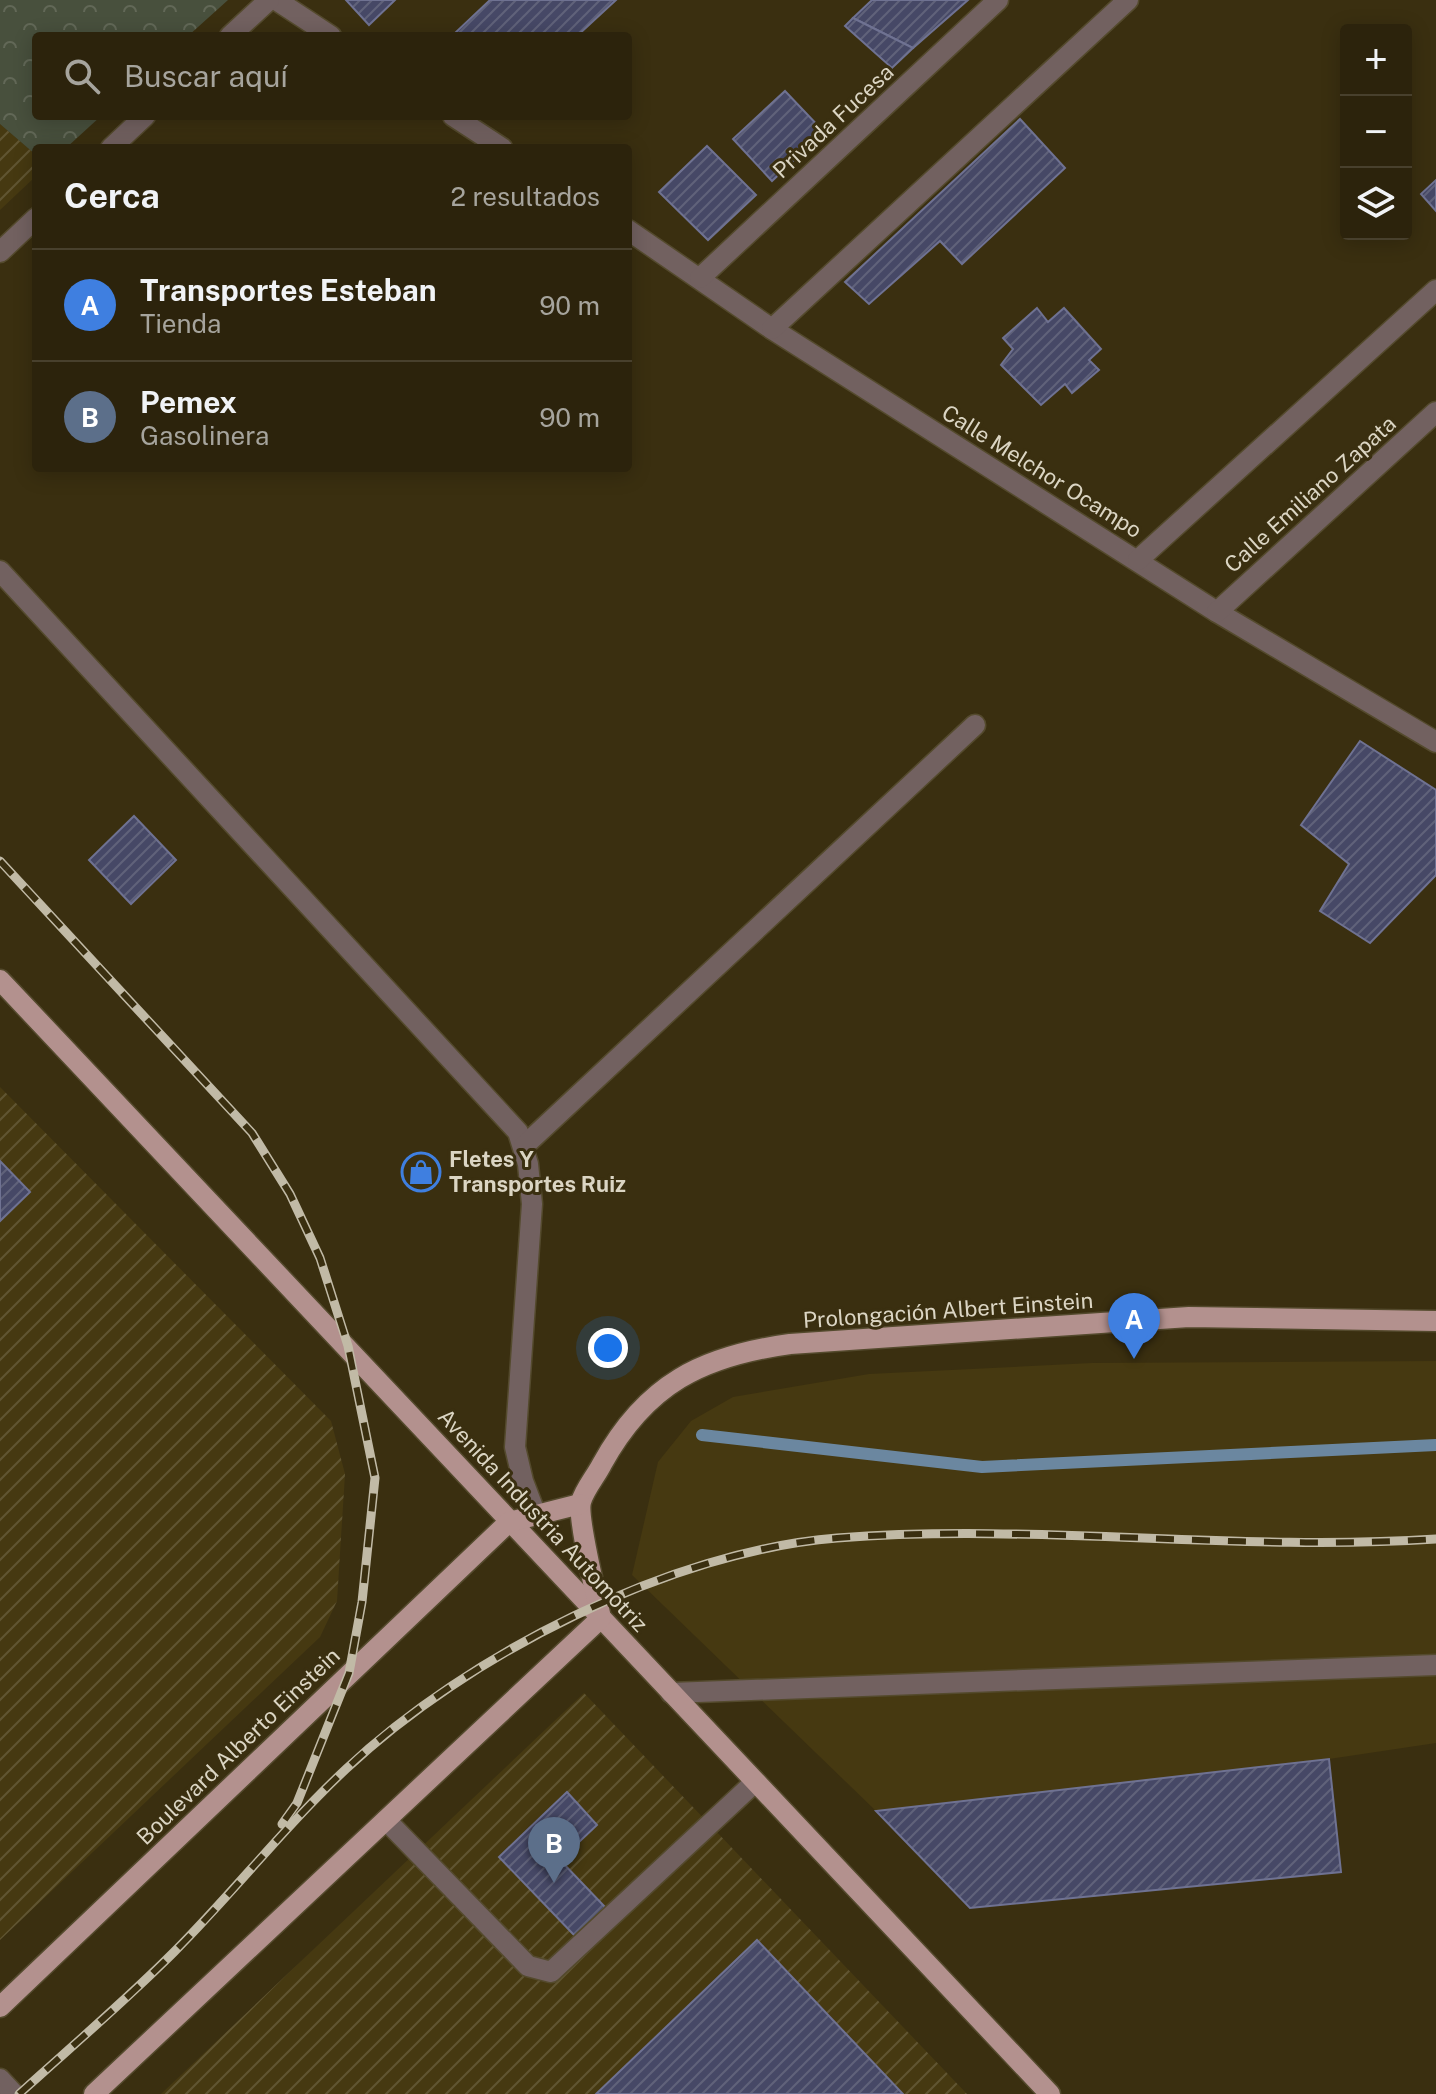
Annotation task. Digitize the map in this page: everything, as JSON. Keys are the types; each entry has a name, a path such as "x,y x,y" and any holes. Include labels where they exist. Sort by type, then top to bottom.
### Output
{"main road":[{"name":"Avenida Industria Automotriz","path":"0,980 338,1335 509,1522 1050,2094"},
{"name":"Prolongación Albert Einstein","path":"580,1504 613,1445 660,1389 684,1374 742,1352 790,1344 1189,1317 1436,1321"},
{"path":"94,2094 601,1618 580,1504 509,1522"},
{"name":"Boulevard Alberto Einstein","path":"0,2007 509,1522"}],"street":[{"path":"234,32 269,0"},
{"path":"276,0 325,32"},
{"name":"Privada Fucesa","path":"700,278 998,0"},
{"path":"772,329 1128,0"},
{"path":"115,144 141,120"},
{"path":"459,120 496,144"},
{"path":"0,252 32,222"},
{"name":"Calle Melchor Ocampo","path":"632,233 772,329 1217,612 1436,742"},
{"path":"1138,560 1436,290"},
{"name":"Calle Emiliano Zapata","path":"1217,612 1436,412"},
{"path":"0,571 509,1121 524,1146 532,1204 515,1447 536,1515"},
{"path":"524,1146 975,725"},
{"path":"671,1693 1436,1665"},
{"path":"386,1820 528,1966 551,1972 755,1782"},
{"path":"0,2079 14,2094"}],"shaded area":[{"path":"0,124 32,152 32,180 0,210"},
{"path":"0,1087 331,1421 345,1474 337,1601 320,1637 0,1940"},
{"path":"1436,1361 1436,1743 1329,1759 876,1811 632,1575 658,1462 691,1421 733,1397 869,1374 1092,1363"},
{"path":"584,1693 967,2094 161,2094"}],"green space":[{"path":"0,0 228,0 192,32 32,32 32,120 97,120 70,144 32,144 32,152 0,124"}],"building":[{"path":"346,0 395,0 369,25"},
{"path":"490,0 616,0 581,32 456,32"},
{"path":"872,0 968,0 913,48 853,18"},
{"path":"853,18 913,48 892,68 845,26"},
{"path":"785,91 824,132 772,181 733,139"},
{"path":"1020,119 1065,168 962,264 940,241 869,304 845,282"},
{"path":"707,146 756,195 708,240 659,192"},
{"path":"1436,180 1436,211 1421,194"},
{"path":"1037,308 1048,322 1064,308 1101,349 1089,360 1099,370 1072,393 1065,384 1041,405 1001,365 1013,349 1003,338"},
{"path":"1360,741 1436,790 1436,875 1370,943 1320,911 1349,864 1301,825"},
{"path":"134,816 176,860 131,904 89,860"},
{"path":"0,1161 30,1192 0,1221"},
{"path":"1329,1759 1341,1872 970,1908 876,1811"},
{"path":"567,1792 597,1825 560,1860 605,1907 575,1936 499,1857"},
{"path":"757,1940 903,2094 596,2094"}],"waterway":[{"path":"702,1435 982,1467 1436,1445"}],"railway":[{"path":"0,861 252,1133 290,1194 320,1258 348,1346 375,1478 362,1602 349,1673 297,1803 282,1824"},
{"path":"19,2094 196,1930 324,1791 395,1727 450,1687 511,1649 641,1587 707,1564 773,1547 837,1538 986,1534 1286,1542 1436,1539"}],"place":[{"name":"Fletes Y Transportes Ruiz","path":"421,1172"},
{"name":"Transportes Esteban","path":"1134,1359"},
{"name":"Pemex","path":"554,1883"}]}
